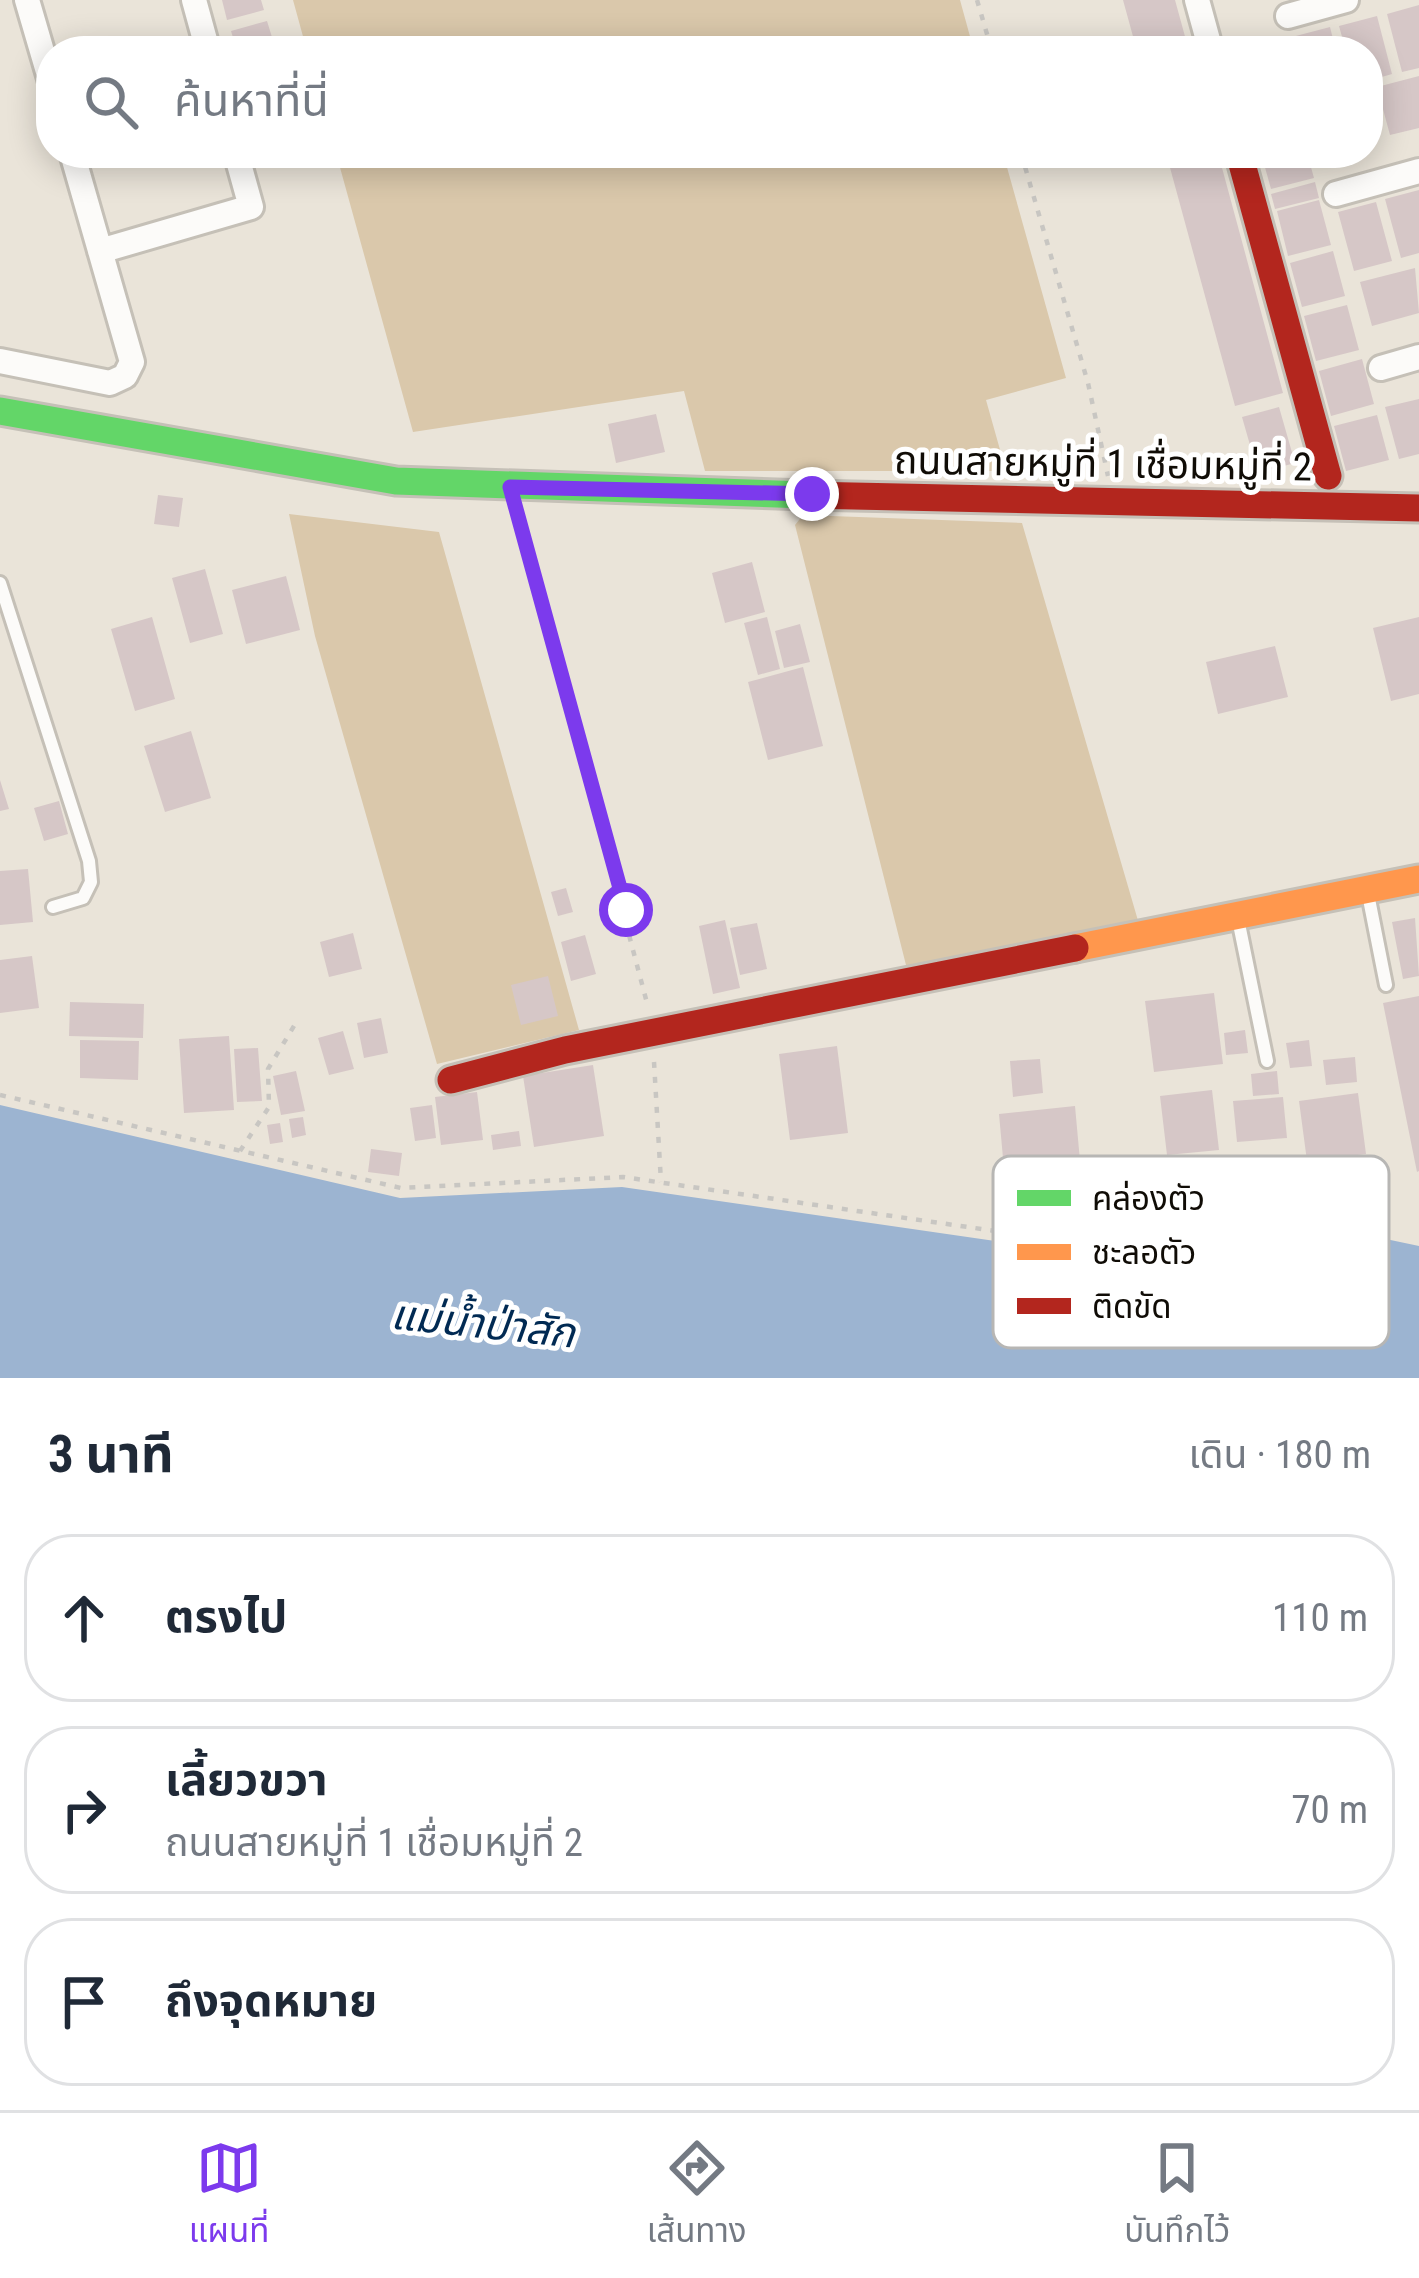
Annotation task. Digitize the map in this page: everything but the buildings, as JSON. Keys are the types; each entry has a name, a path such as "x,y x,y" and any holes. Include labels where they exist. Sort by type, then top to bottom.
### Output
{"street":[{"path":"27,0 38,36"},
{"path":"194,0 204,36"},
{"path":"1197,0 1207,36"},
{"path":"1288,16 1346,0"},
{"path":"0,361 110,383 125,376 132,362 75,168"},
{"path":"100,250 251,207 240,168"},
{"path":"1243,168 1328,476"},
{"path":"1336,194 1419,171"},
{"path":"1381,368 1419,357"},
{"name":"ถนนสายหมู่ที่ 1 เชื่อมหมู่ที่ 2","path":"0,411 396,481 1115,505 1419,508"},
{"path":"451,1080 1236,912 1419,879"}],"lane":[{"path":"0,583 89,861 91,882 83,898 53,907"},
{"path":"1366,887 1386,985"},
{"path":"1236,912 1267,1061"}],"path":[{"path":"977,0 988,36"},
{"path":"1025,168 1088,383 1115,505"},
{"path":"510,487 654,1033 653,1109 661,1182"},
{"path":"240,1151 268,1107 268,1069 297,1022"},
{"path":"0,1095 401,1188 623,1177 993,1231"}],"shaded area":[{"path":"293,0 960,0 970,36 303,36"},
{"path":"340,168 1007,168 1066,378 986,400 1006,471 705,471 684,391 413,432"},
{"path":"289,514 439,532 579,1030 437,1064 315,636"},
{"path":"803,515 1022,523 1139,924 907,969 795,525"}],"water":[{"name":"แม่น้ำป่าสัก","path":"0,1105 400,1198 622,1187 993,1241 993,1348 1389,1348 1389,1240 1419,1246 1419,1378 0,1378"}],"traffic: fast":[{"path":"0,411 396,481 806,495"}],"traffic: slow":[{"path":"1075,948 1419,879"}],"traffic: jam":[{"path":"1243,168 1328,476"},
{"path":"806,495 1419,508"},
{"path":"451,1080 565,1050 1075,948"}],"route":[{"path":"626,910 510,487 812,494"}]}
